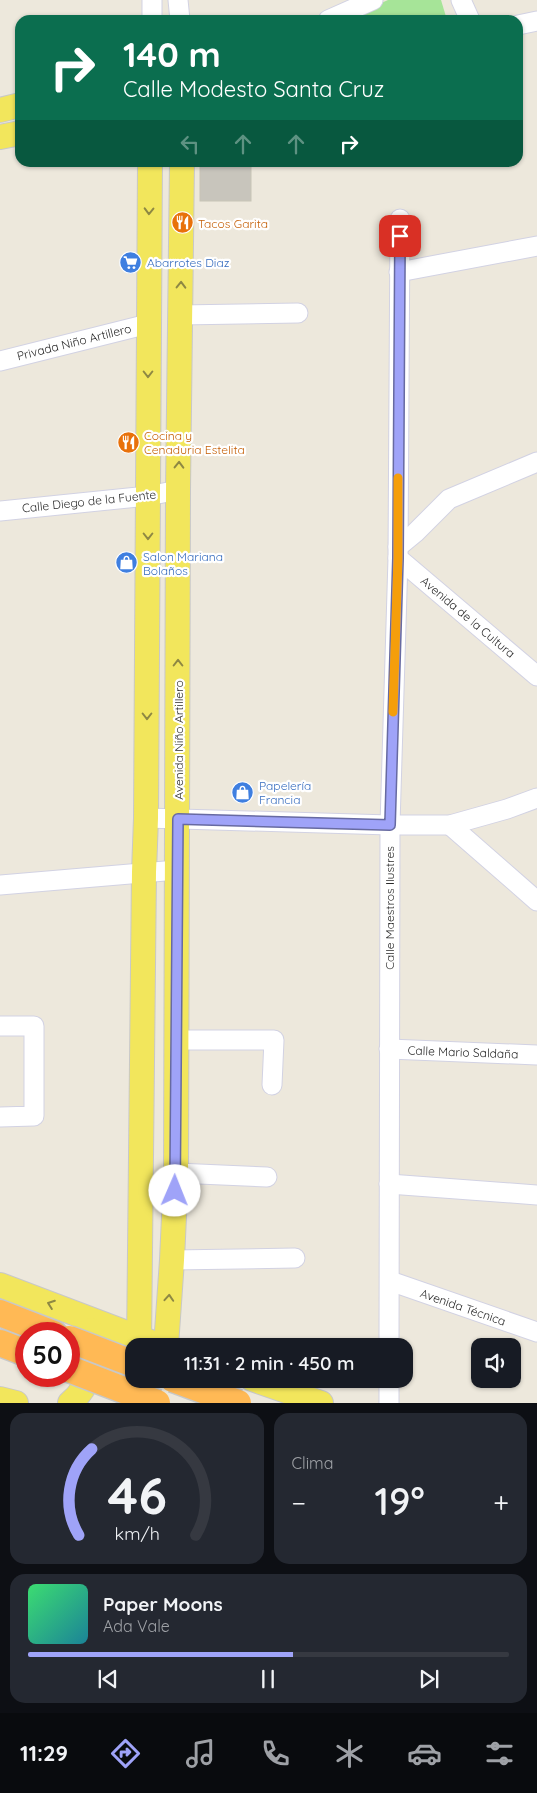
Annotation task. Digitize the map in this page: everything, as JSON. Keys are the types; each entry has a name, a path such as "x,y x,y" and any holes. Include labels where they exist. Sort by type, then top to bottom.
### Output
{"highway":[{"path":"0,1313 23,1322"},
{"path":"0,1343 15,1349"},
{"path":"80,1343 125,1361"},
{"path":"80,1373 157,1403"},
{"path":"198,1388 238,1403"}],"main road":[{"path":"0,110 15,106"},
{"path":"0,138 15,134"},
{"path":"139,1338 146,818 150,167"},
{"name":"Avenida Niño Artillero","path":"167,1338 176,1173 178,490 182,167"},
{"path":"0,1285 80,1314 131,1338"},
{"path":"70,1403 81,1394 93,1363 92,1333 80,1314"},
{"path":"136,1403 137,1388"},
{"path":"162,1403 163,1388"},
{"path":"228,1403 238,1388"},
{"path":"278,1388 320,1403"},
{"path":"0,1399 16,1403"}],"street":[{"path":"152,0 152,15"},
{"path":"178,0 180,15"},
{"path":"339,15 372,0"},
{"path":"461,0 468,15"},
{"path":"523,24 537,21"},
{"name":"Calle Maestros Ilustres","path":"389,1338 390,825 398,552 400,219"},
{"path":"399,272 537,246"},
{"path":"180,316 298,314"},
{"name":"Privada Niño Artillero","path":"0,360 148,324"},
{"path":"398,552 449,499 537,462"},
{"name":"Calle Diego de la Fuente","path":"0,511 148,496 178,490"},
{"name":"Avenida de la Cultura","path":"398,552 537,676"},
{"path":"146,818 450,825 507,809 537,798"},
{"path":"450,825 537,901"},
{"path":"0,884 176,870"},
{"path":"0,1026 34,1026 34,1116 0,1117"},
{"path":"176,1040 274,1040 272,1085"},
{"name":"Calle Mario Saldaña","path":"389,1050 537,1056"},
{"path":"176,1173 267,1177"},
{"path":"389,1184 537,1195"},
{"path":"172,1260 295,1258"},
{"name":"Avenida Técnica","path":"390,1281 537,1332"},
{"path":"389,1388 389,1403"}],"green space":[{"path":"388,0 441,0 446,15 354,15"}],"building":[{"path":"200,167 251,167 251,201 200,201"}],"slow traffic":[{"path":"393,712 398,558 398,478"}],"place":[{"name":"Tacos Garita","path":"182,223"},
{"name":"Abarrotes Diaz","path":"131,262"},
{"name":"Cocina y Cenaduria Estelita","path":"128,442"},
{"name":"Salon Mariana Bolaños","path":"127,563"},
{"name":"Papelería Francia","path":"243,792"}],"route":[{"path":"175,1191 178,819 390,825 398,558 400,236"}]}
